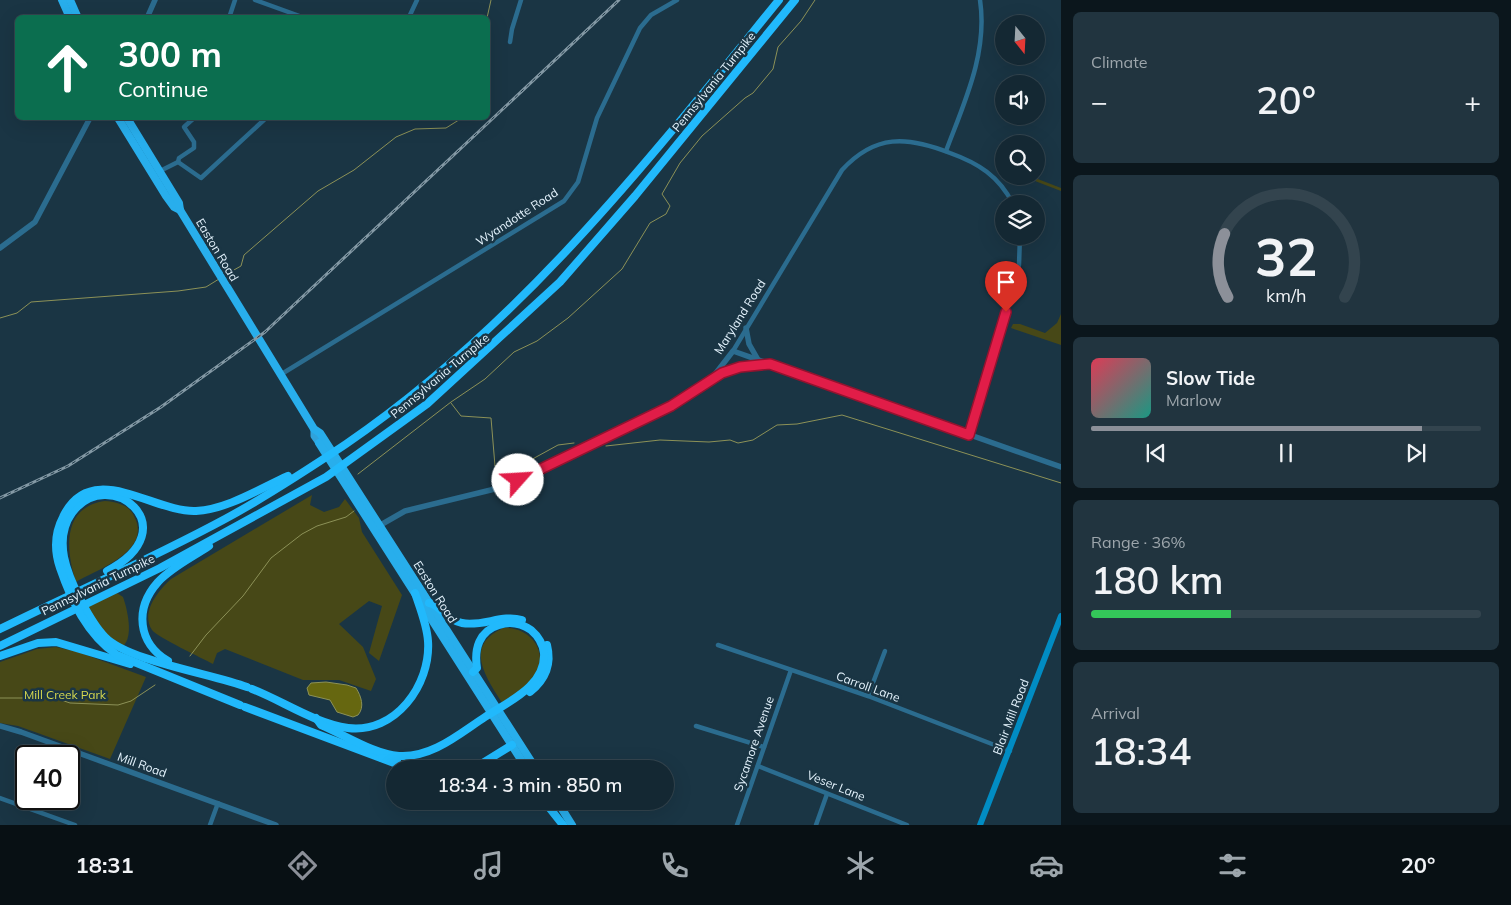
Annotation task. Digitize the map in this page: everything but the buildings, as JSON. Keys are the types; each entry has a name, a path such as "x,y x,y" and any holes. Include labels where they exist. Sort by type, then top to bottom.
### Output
{"highway":[{"path":"62,0 69,15"},
{"path":"70,0 77,15"},
{"name":"Pennsylvania Turnpike","path":"0,629 226,519 346,443 432,379 503,316 570,249 637,174 779,0"},
{"name":"Pennsylvania Turnpike","path":"0,646 160,568 326,477 356,457 440,393 560,282 636,196 795,0"},
{"name":"Easton Road","path":"119,120 166,196 174,207 180,210"},
{"name":"Easton Road","path":"132,120 180,203 180,210 280,376 314,429 320,433 415,593 530,760"},
{"name":"Easton Road","path":"318,443 429,603 474,672 493,708"},
{"path":"312,465 220,507 206,510 181,510 115,490 98,490 82,496 67,509 58,529 55,547 66,576 86,618 108,649 143,666 243,706 387,760"},
{"path":"62,598 114,568 138,547 143,537 143,525 138,512 132,505 120,498 103,494 86,500 78,506 67,521 62,543 66,576"},
{"path":"176,666 155,652 144,636 143,617 148,596 163,578 249,520"},
{"path":"86,618 105,638 115,645 142,657 223,678 316,718 347,728 368,727 392,717 409,701 421,682 428,652 427,632 415,593"},
{"path":"382,758 406,760 432,754 530,692 546,673 549,659 547,646 541,634 531,625 512,618 463,624 449,619 433,604 429,603"},
{"path":"316,718 322,725 386,753 401,756 426,752 455,736 530,686 544,662 541,643 534,633 523,626 510,623 498,625 484,634 480,640 476,652 477,668 474,672"},
{"path":"0,656 38,643 56,642 124,663 143,666"},
{"name":"Easton Road","path":"498,716 521,760"},
{"path":"488,760 512,745"},
{"path":"551,810 563,825"},
{"path":"554,810 563,825"},
{"path":"563,810 572,825"}],"main road":[{"name":"Easton Road","path":"314,429 314,436 318,443"},
{"name":"Blair Mill Road","path":"980,825 1061,616"}],"street":[{"path":"148,15 155,0"},
{"path":"230,15 235,0"},
{"path":"255,0 296,15"},
{"path":"412,15 417,0"},
{"path":"510,42 521,0"},
{"name":"Wyandotte Road","path":"280,376 564,201 578,182 597,118 640,28 651,15 677,0"},
{"path":"946,151 979,54 982,33 980,0"},
{"path":"0,248 35,222 89,120"},
{"path":"160,171 178,162 179,158 194,148 194,142 184,127 192,120"},
{"path":"178,162 201,178 264,120"},
{"name":"Maryland Road","path":"376,527 405,511 488,492 518,480 671,406 710,378 733,351 842,170 850,161 881,143 903,140 923,142 946,151 984,168 1001,184 1008,195"},
{"path":"969,435 1019,265 1020,245"},
{"path":"746,328 751,349 758,360"},
{"path":"733,351 1061,467"},
{"path":"710,378 740,367 770,364"},
{"name":"Carroll Lane","path":"718,644 868,696 1010,751"},
{"path":"868,696 885,651"},
{"name":"Sycamore Avenue","path":"737,825 791,670"},
{"name":"Mill Road","path":"0,726 276,825"},
{"path":"696,726 764,747"},
{"name":"Veser Lane","path":"758,766 907,825"},
{"path":"816,825 827,794"},
{"path":"0,798 75,825"},
{"path":"210,825 218,803"}],"green space":[{"path":"1045,182 1061,188 1061,191 1045,185"},
{"path":"1061,314 1061,345 1011,328 1013,324 1020,324 1045,333 1057,323"},
{"path":"312,495 310,505 324,512 339,507 345,499 359,518 362,532 402,595 379,661 369,653 382,606 369,601 339,624 363,647 376,679 371,691 339,680 303,680 225,649 217,653 213,664 152,630 148,616 152,602 171,579"},
{"path":"105,501 122,505 132,512 138,528 136,539 130,549 109,565 76,582 70,557 70,532 80,512 91,505"},
{"path":"117,593 123,597 129,622 128,636 123,646 107,635 86,607"},
{"path":"503,628 512,628 520,631 533,640 540,654 540,662 531,680 502,703 485,673 481,653 484,644 491,635"},
{"name":"Mill Creek Park","path":"56,647 78,652 146,677 110,759 80,748 80,745 71,745 18,726 0,723 0,662 37,649"}],"shaded area":[{"path":"326,682 356,688 362,702 358,715 353,717 337,712 330,700 309,695 307,688 311,683"}],"waterway":[{"path":"488,15 491,0"},
{"path":"358,474 451,402 485,379 514,352 537,341 568,318 622,269 650,223 666,214 670,206 662,194 680,163 702,136 753,93 773,69 778,47 801,21 815,0"},
{"path":"225,275 241,266 244,255 318,191 354,170 396,137 415,129 446,128 459,120"},
{"path":"0,318 17,313 31,302 178,291 206,287 219,279"},
{"path":"451,403 461,416 491,418 495,466 507,473 558,445 574,443"},
{"path":"606,446 660,440 709,442 730,440 738,443 753,440 777,425 797,424 842,415 1061,483"},
{"path":"190,656 206,635 243,596 271,558 302,534 317,526 346,517 354,511"},
{"path":"0,698 23,698 38,692 70,703 118,705 131,701 155,685"}],"railway":[{"path":"0,498 68,466 161,407 265,332 619,0"}],"route":[{"path":"518,480 671,406 702,386 710,378 732,369 756,364 770,364 798,373 969,435 1006,312"}]}
